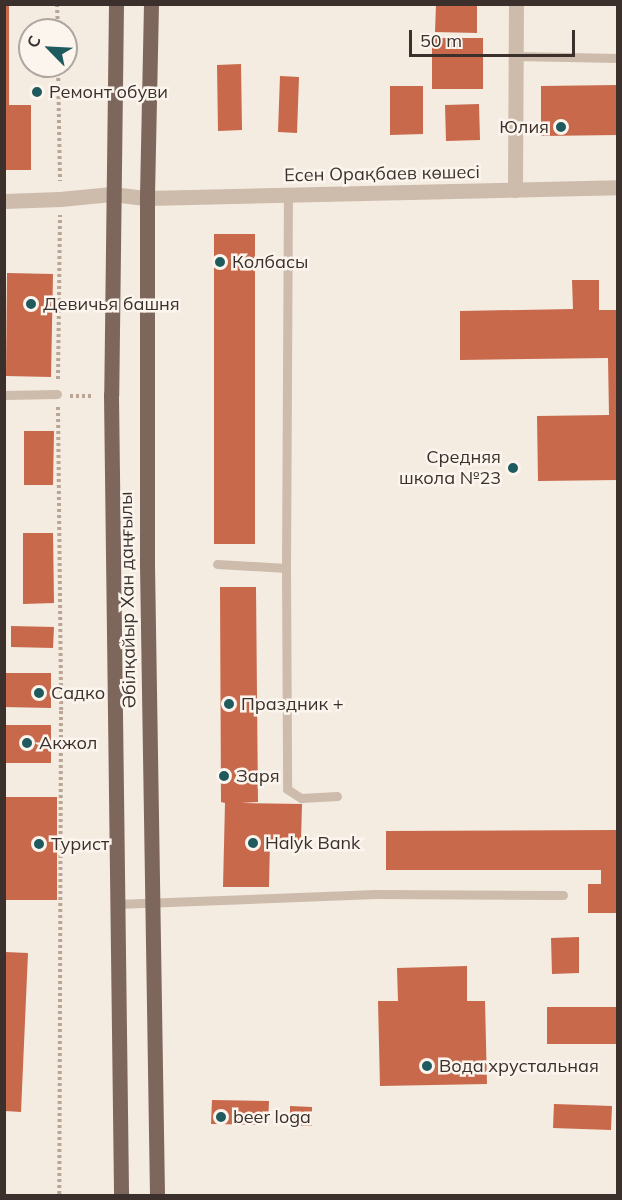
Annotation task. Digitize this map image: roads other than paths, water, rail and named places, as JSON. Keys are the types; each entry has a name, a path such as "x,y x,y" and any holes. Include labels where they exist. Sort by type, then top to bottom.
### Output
{"main road":[{"name":"Әбілқайыр Хан даңғылы","path":"116,4 111,395 121,1196"},
{"name":"Әбілқайыр Хан даңғылы","path":"151,4 147,198 147,565 156,1196"}],"street":[{"path":"515,190 516,4"},
{"name":"Есен Орақбаев көшесі","path":"4,201 60,200 112,194 147,198 618,188"}],"lane":[{"path":"516,56 618,58"},
{"path":"288,195 287,789 301,798 337,796"},
{"path":"4,395 57,394"},
{"path":"217,564 286,568"},
{"path":"117,904 376,894 563,895"}],"place":[{"name":"Ремонт обуви","path":"37,92"},
{"name":"Юлия","path":"561,127"},
{"name":"Колбасы","path":"220,262"},
{"name":"Девичья башня","path":"31,304"},
{"name":"Средняя школа №23","path":"513,468"},
{"name":"Садко","path":"39,693"},
{"name":"Праздник +","path":"229,704"},
{"name":"Акжол","path":"27,743"},
{"name":"Заря","path":"224,776"},
{"name":"Halyk Bank","path":"253,843"},
{"name":"Турист","path":"39,844"},
{"name":"Вода хрустальная","path":"427,1066"},
{"name":"beer loga","path":"221,1117"}]}
